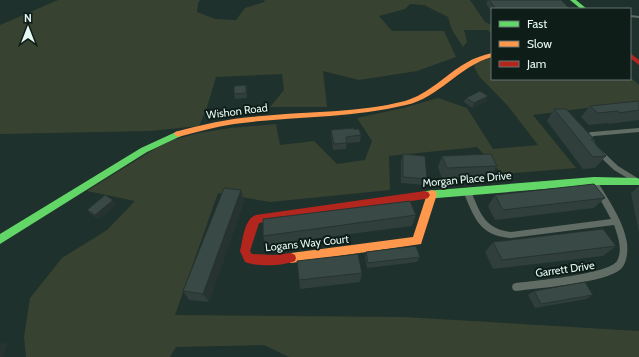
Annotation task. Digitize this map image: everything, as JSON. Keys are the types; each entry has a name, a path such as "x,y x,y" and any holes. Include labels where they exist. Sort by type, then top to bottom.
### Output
{"street":[{"path":"564,0 574,8"},
{"path":"573,0 583,8"},
{"name":"Wishon Road","path":"0,239 144,150 170,137 197,129 227,124 355,111 406,103 423,97 437,89 470,61 481,56 491,55"},
{"path":"638,182 607,160 593,145 590,137 592,134 639,130"},
{"name":"Morgan Place Drive","path":"300,212 432,194 594,180 638,182"},
{"name":"Garrett Drive","path":"516,287 602,274 618,266 622,258 623,242 615,222 594,180"},
{"path":"467,191 481,221 491,231 499,235 511,235 615,222"},
{"name":"Logans Way Court","path":"300,212 256,219 253,222 245,251 246,256 249,259 273,260 418,241 432,194"}],"green space":[{"path":"58,0 200,0 198,3 197,12 215,19 236,20 245,8 264,2 265,0 470,0 485,22 491,25 491,34 488,30 464,30 467,42 463,47 452,30 448,17 424,5 410,4 405,9 379,16 392,31 444,31 456,57 417,71 359,80 323,71 327,107 270,107 284,90 282,74 216,77 207,107 199,126 150,131 0,134 0,25"},
{"path":"491,58 491,80 631,80 631,78 639,85 639,101 533,115 576,168 502,174 477,147 389,156 390,190 270,202 218,193 175,315 404,317 639,331 639,357 289,357 264,345 176,347 170,357 26,357 24,337 30,298 62,258 107,230 135,201 87,191 156,148 173,140 199,133 230,128 276,124 280,145 314,141 337,164 365,160 372,141 357,118 403,108 438,98 467,108 493,149 538,145 508,106 479,76 474,67 476,62"}],"building":[{"path":"489,0 561,0 569,8 495,8"},
{"path":"246,85 246,93 234,94 234,86"},
{"path":"480,91 488,96 474,103 466,98"},
{"path":"639,101 639,110 619,113 618,111 598,113 590,106"},
{"path":"554,109 566,109 594,139 591,139 606,156 593,157"},
{"path":"353,128 359,129 361,135 346,137 347,143 334,144 331,130"},
{"path":"403,154 425,156 427,179 403,177"},
{"path":"491,154 497,166 447,168 442,156"},
{"path":"594,184 605,198 503,210 495,195"},
{"path":"224,188 241,190 203,294 183,291"},
{"path":"105,195 113,200 95,215 87,210"},
{"path":"410,201 416,215 263,236 263,219"},
{"path":"603,229 616,246 502,260 493,242"},
{"path":"416,246 420,257 368,263 366,252"},
{"path":"358,254 362,273 299,280 297,261"},
{"path":"585,282 593,295 541,304 534,291"}],"traffic: fast":[{"path":"573,0 583,8"},
{"path":"0,239 144,150 178,134"},
{"path":"425,195 594,181 637,182"}],"traffic: slow":[{"path":"178,134 206,126 234,121 378,109 406,103 419,99 430,93 469,64 480,58 491,55"},
{"path":"291,258 417,241 432,194"}],"traffic: jam":[{"path":"631,56 639,63"},
{"path":"291,258 273,260 249,259 245,251 253,222 256,219 425,195"}]}
